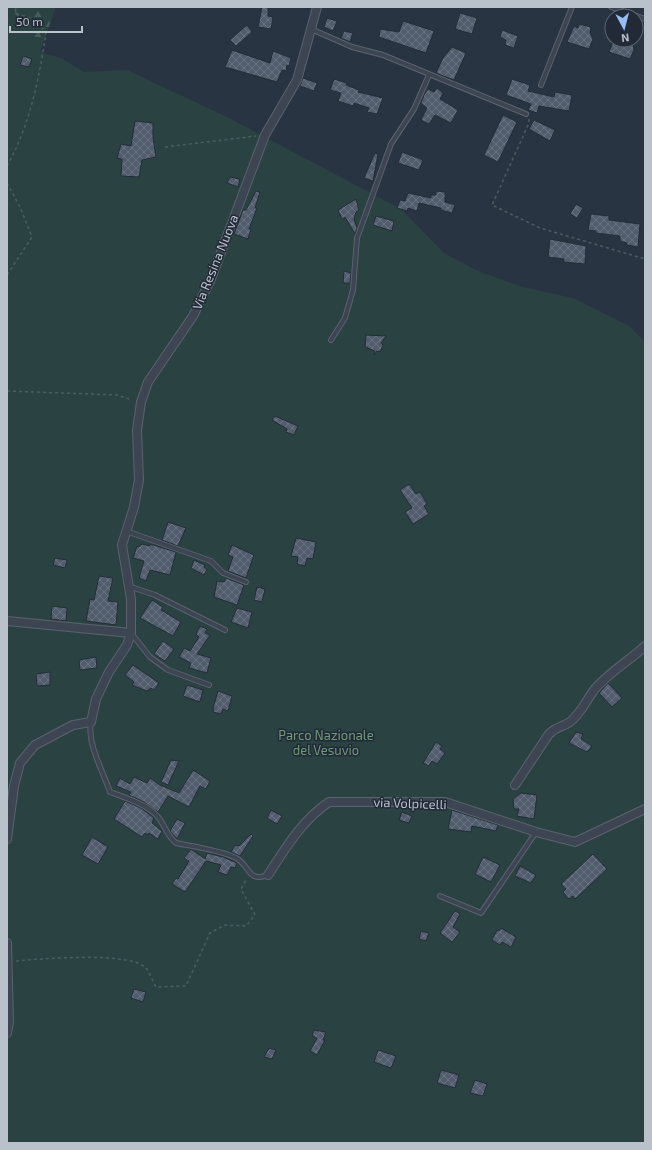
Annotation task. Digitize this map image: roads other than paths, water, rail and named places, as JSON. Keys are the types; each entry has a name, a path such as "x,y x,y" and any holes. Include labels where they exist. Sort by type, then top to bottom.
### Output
{"street":[{"name":"Via Resina Nuova","path":"91,722 96,699 109,672 127,645 131,633 132,599 128,586 122,544 134,508 139,480 137,430 141,402 148,382 193,316 211,279 266,135 297,80 317,7"},
{"path":"7,621 131,633"},
{"path":"515,785 549,734 556,727 569,722 588,703 594,691 614,669 634,657 645,646"},
{"path":"7,839 14,786 20,763 35,745 73,725 91,722"},
{"name":"via Volpicelli","path":"268,876 298,832 316,810 329,802 445,802 536,832 575,842 645,808"},
{"path":"7,943 10,1022 7,1034"}],"lane":[{"path":"541,85 572,7"},
{"path":"611,7 645,19"},
{"path":"311,29 352,47 383,55 526,114"},
{"path":"331,340 344,318 353,290 357,238 391,144 414,109 429,75"},
{"path":"126,531 211,561 223,573 246,582"},
{"path":"128,586 155,595 225,630"},
{"path":"131,633 150,657 168,670 209,685"},
{"name":"Via Resina Nuova","path":"91,722 89,732 110,792 131,799 158,816 171,839 176,843 236,858 250,873 260,878 268,876"},
{"path":"440,896 481,913 536,832"}],"park label":[{"name":"Parco Nazionale del Vesuvio","path":"326,742"}]}
